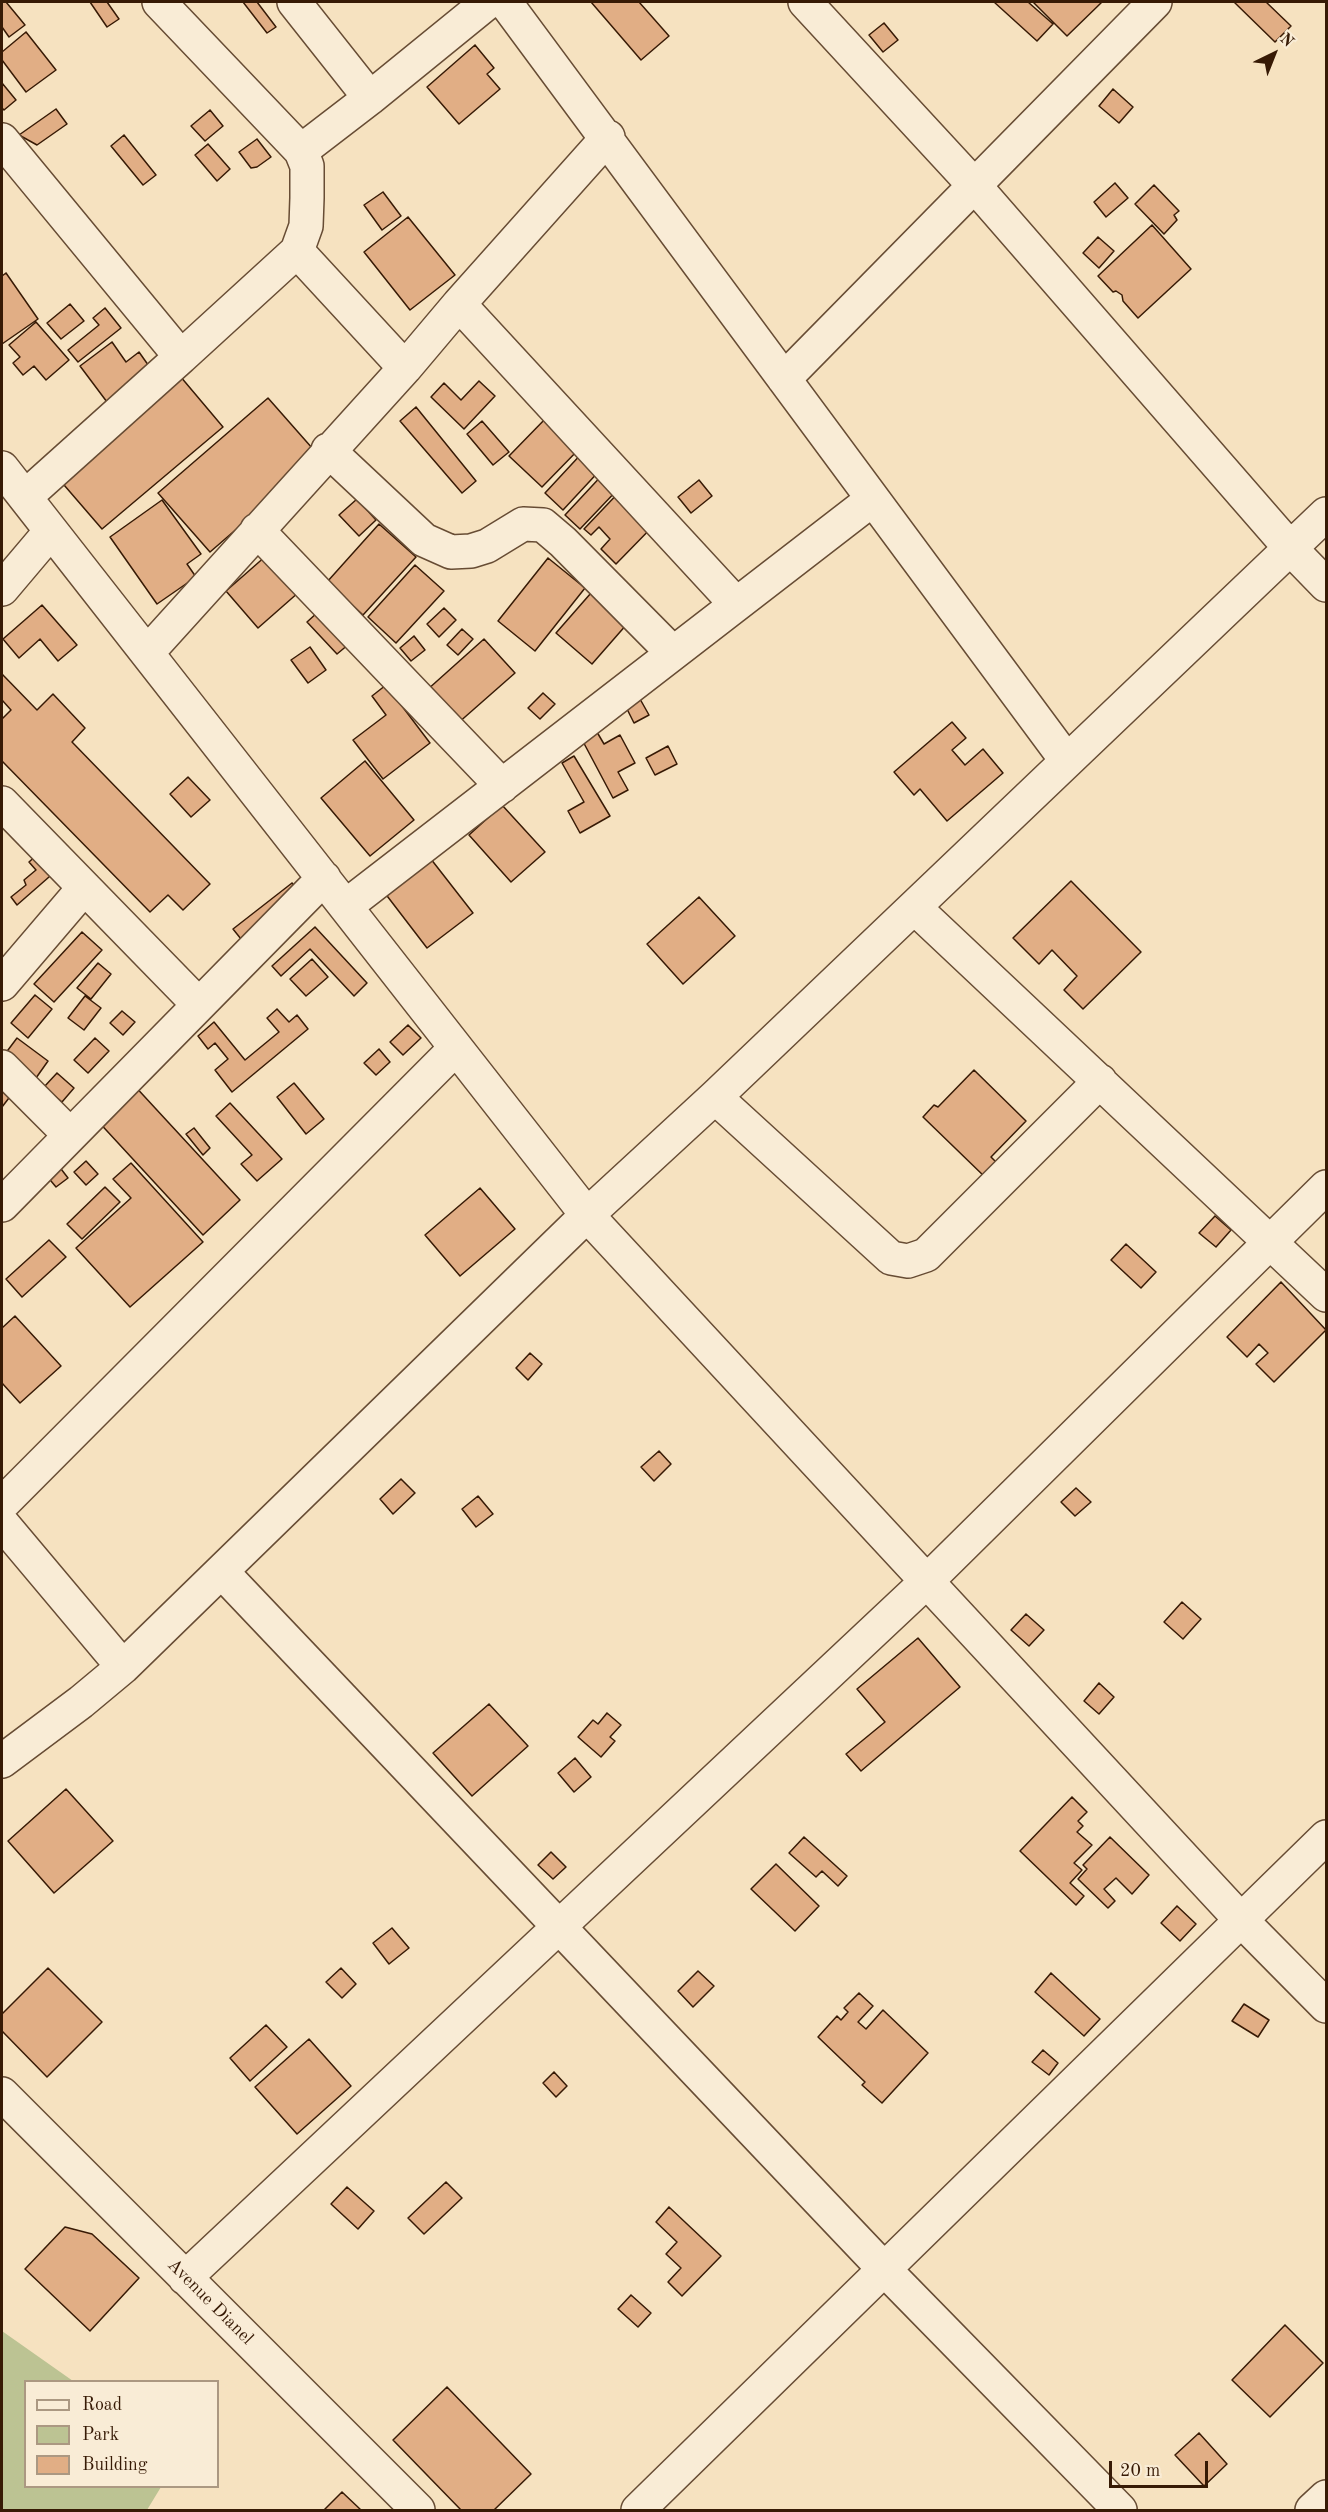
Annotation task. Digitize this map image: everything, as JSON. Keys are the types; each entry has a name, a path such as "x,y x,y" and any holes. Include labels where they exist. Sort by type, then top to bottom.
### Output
{"street":[{"path":"25,497 297,251 306,226 307,166 300,151 159,2"},
{"path":"294,2 370,98"},
{"path":"300,151 370,98 488,2"},
{"path":"505,2 608,138 1067,761"},
{"path":"805,2 974,185 1291,549 1326,585"},
{"path":"784,379 1155,2"},
{"path":"147,653 328,450 405,368 459,304 608,138"},
{"path":"2,140 180,357"},
{"path":"297,251 405,368"},
{"path":"459,304 736,604"},
{"path":"328,450 424,540 451,552 471,551 487,546 523,524 543,525 563,542 673,653"},
{"path":"2,468 587,1215 1241,1920 1326,2006"},
{"path":"346,906 873,499"},
{"path":"2,1761 81,1702 123,1667 587,1215 915,908 1326,514"},
{"path":"257,530 502,786"},
{"path":"2,589 51,531"},
{"path":"2,803 199,1005"},
{"path":"2,1205 324,878"},
{"path":"2,984 84,888"},
{"path":"915,908 1326,1294"},
{"path":"2,1504 456,1048"},
{"path":"2,1067 70,1135"},
{"path":"715,1097 891,1258 908,1261 926,1255 1100,1081"},
{"path":"185,2278 926,1582 1326,1186"},
{"path":"2,1523 123,1667"},
{"path":"222,1572 884,2269 1120,2511"},
{"path":"638,2511 1326,1837"},
{"name":"Avenue Dianel","path":"2,2094 418,2511"},
{"path":"1312,2511 1326,2497"}],"green space":[{"path":"2,2331 72,2380 24,2380 24,2488 160,2488 147,2510 2,2510"}],"building":[{"path":"2,2 6,2 25,25 9,37 2,27"},
{"path":"90,2 107,2 119,19 107,27"},
{"path":"243,2 257,2 276,27 267,33"},
{"path":"591,2 639,2 669,36 641,60"},
{"path":"994,2 1028,2 1053,24 1037,41"},
{"path":"1033,2 1102,2 1067,36"},
{"path":"1234,2 1266,2 1291,26 1275,42"},
{"path":"884,23 898,40 883,52 869,35"},
{"path":"26,32 56,70 26,92 2,60 2,52"},
{"path":"475,45 494,68 487,74 500,89 459,124 427,87"},
{"path":"2,83 16,100 4,110 2,108"},
{"path":"1113,89 1133,107 1119,123 1099,106"},
{"path":"56,109 67,124 37,145 19,135"},
{"path":"210,110 223,126 205,141 191,126"},
{"path":"124,135 156,175 143,185 111,146"},
{"path":"257,139 271,157 257,167 251,168 239,152"},
{"path":"208,144 230,169 217,181 195,155"},
{"path":"1115,183 1128,198 1106,217 1094,202"},
{"path":"1154,185 1179,211 1174,215 1177,220 1164,234 1135,204"},
{"path":"383,192 401,216 382,230 364,205"},
{"path":"408,217 455,275 410,310 364,252"},
{"path":"1152,225 1191,269 1138,318 1123,301 1122,295 1116,291 1113,292 1098,276"},
{"path":"1098,237 1114,251 1099,268 1083,253"},
{"path":"6,273 38,319 2,344 2,276"},
{"path":"70,304 84,321 61,339 47,323"},
{"path":"105,308 121,328 78,362 68,350 99,325 93,318"},
{"path":"36,322 69,360 46,380 34,366 23,375 13,363 20,357 9,345"},
{"path":"112,342 126,362 139,352 151,369 107,402 80,366"},
{"path":"180,376 223,427 102,529 58,478"},
{"path":"479,381 495,396 464,429 431,397 444,383 461,400"},
{"path":"268,398 320,457 210,552 158,493"},
{"path":"416,407 476,481 462,493 400,421"},
{"path":"548,416 581,447 542,487 509,456"},
{"path":"482,421 509,452 493,465 467,434"},
{"path":"584,451 602,468 563,510 545,493"},
{"path":"605,472 620,487 580,529 565,515"},
{"path":"699,480 712,496 691,513 678,497"},
{"path":"623,488 658,521 616,564 601,549 610,539 599,527 591,535 584,529"},
{"path":"357,499 376,520 359,536 339,515"},
{"path":"162,500 201,554 187,564 196,577 157,604 110,537"},
{"path":"379,524 416,557 363,615 327,582"},
{"path":"267,555 299,592 258,628 226,591"},
{"path":"548,558 585,588 535,651 498,621"},
{"path":"415,565 444,591 396,643 368,617"},
{"path":"591,593 627,624 592,664 556,633"},
{"path":"42,605 77,645 58,661 40,639 19,658 3,639"},
{"path":"444,608 456,620 439,637 427,624"},
{"path":"318,612 349,644 337,654 307,622"},
{"path":"462,629 473,639 458,655 447,645"},
{"path":"414,636 425,650 411,661 400,648"},
{"path":"484,639 515,673 457,724 427,690"},
{"path":"310,647 326,670 308,683 291,660"},
{"path":"2,674 37,710 53,694 85,728 72,742 210,884 183,910 168,895 150,912 2,761 2,719 11,710 2,700"},
{"path":"386,685 430,743 383,779 353,740 386,715 372,696"},
{"path":"543,693 555,704 540,719 528,708"},
{"path":"640,699 649,715 634,723 626,707"},
{"path":"952,722 966,738 952,750 965,765 983,749 1003,773 947,821 920,789 914,795 894,772"},
{"path":"594,727 604,744 620,735 635,763 618,772 628,790 613,798 579,734"},
{"path":"668,746 677,764 655,775 646,758"},
{"path":"574,756 610,816 580,833 568,811 584,802 562,763"},
{"path":"365,761 414,820 370,856 321,798"},
{"path":"188,777 210,800 191,817 170,794"},
{"path":"502,805 545,852 511,882 469,835"},
{"path":"40,852 57,870 17,905 11,897 26,885 24,880 36,870 29,862"},
{"path":"427,854 473,913 427,948 381,888"},
{"path":"1071,881 1141,952 1083,1009 1064,990 1077,976 1052,950 1039,964 1013,938"},
{"path":"292,883 303,897 245,944 233,929"},
{"path":"699,897 735,936 683,984 647,944"},
{"path":"315,927 367,983 354,996 310,949 281,976 272,966"},
{"path":"82,932 102,950 54,1002 34,984"},
{"path":"312,959 328,977 306,996 290,979"},
{"path":"98,963 111,974 91,999 77,988"},
{"path":"35,995 52,1009 28,1038 11,1023"},
{"path":"85,996 101,1008 84,1030 68,1018"},
{"path":"277,1009 289,1022 297,1015 308,1029 232,1092 215,1070 228,1059 215,1043 208,1049 198,1036 214,1022 245,1060 279,1032 267,1018"},
{"path":"122,1011 135,1022 123,1035 110,1023"},
{"path":"408,1025 421,1038 403,1055 390,1042"},
{"path":"17,1038 48,1061 36,1078 5,1054"},
{"path":"95,1038 109,1051 88,1073 74,1060"},
{"path":"379,1049 390,1062 376,1075 364,1063"},
{"path":"974,1070 1026,1121 991,1157 1000,1166 987,1179 923,1117 934,1105 938,1107"},
{"path":"57,1073 74,1088 62,1102 44,1087"},
{"path":"132,1083 240,1200 203,1235 95,1118"},
{"path":"294,1083 324,1119 306,1134 277,1097"},
{"path":"2,1085 12,1094 2,1107"},
{"path":"230,1103 282,1159 257,1181 241,1164 252,1155 216,1116"},
{"path":"194,1128 210,1148 203,1155 186,1134"},
{"path":"86,1161 98,1174 86,1185 74,1172"},
{"path":"131,1163 203,1242 130,1307 76,1248 131,1198 113,1179"},
{"path":"58,1165 68,1178 56,1187 46,1175"},
{"path":"105,1187 120,1202 82,1239 67,1224"},
{"path":"480,1188 515,1229 460,1276 425,1235"},
{"path":"1215,1216 1231,1230 1216,1247 1199,1233"},
{"path":"49,1240 66,1257 22,1297 6,1279"},
{"path":"1126,1244 1156,1272 1141,1288 1111,1260"},
{"path":"1281,1282 1326,1330 1274,1382 1256,1364 1268,1353 1259,1344 1247,1357 1227,1337"},
{"path":"15,1316 61,1366 20,1403 2,1383 2,1328"},
{"path":"530,1353 542,1364 528,1380 516,1368"},
{"path":"659,1451 671,1464 654,1481 641,1467"},
{"path":"401,1479 415,1493 393,1514 380,1499"},
{"path":"1076,1488 1091,1502 1075,1516 1061,1502"},
{"path":"478,1496 493,1514 476,1527 462,1509"},
{"path":"1182,1602 1201,1619 1183,1639 1164,1622"},
{"path":"1026,1614 1044,1630 1029,1646 1011,1630"},
{"path":"918,1638 960,1687 861,1771 846,1754 885,1722 857,1689"},
{"path":"1099,1683 1114,1697 1099,1714 1084,1701"},
{"path":"489,1704 528,1746 472,1796 433,1753"},
{"path":"607,1713 621,1725 610,1737 615,1741 601,1757 578,1737 593,1720 598,1724"},
{"path":"575,1758 591,1777 574,1792 558,1773"},
{"path":"66,1789 113,1841 54,1893 8,1841"},
{"path":"1072,1797 1087,1812 1078,1821 1083,1826 1077,1832 1092,1845 1074,1863 1082,1870 1070,1883 1084,1896 1076,1905 1020,1851"},
{"path":"804,1837 847,1876 838,1886 822,1871 816,1877 789,1853"},
{"path":"1110,1837 1149,1875 1132,1894 1116,1878 1104,1889 1115,1901 1108,1908 1078,1879 1087,1869 1083,1865"},
{"path":"551,1852 566,1867 553,1879 538,1865"},
{"path":"776,1864 819,1906 795,1931 751,1889"},
{"path":"1177,1906 1196,1924 1180,1941 1161,1923"},
{"path":"392,1928 409,1948 389,1964 373,1943"},
{"path":"48,1968 102,2022 47,2077 2,2031 2,2014"},
{"path":"341,1968 356,1984 342,1998 326,1982"},
{"path":"698,1971 714,1986 693,2007 678,1991"},
{"path":"1051,1973 1100,2019 1084,2036 1035,1992"},
{"path":"859,1993 873,2006 858,2022 866,2029 883,2010 928,2053 882,2103 862,2085 865,2082 818,2037 837,2016 841,2020 848,2012 844,2008"},
{"path":"1244,2004 1269,2020 1258,2037 1232,2021"},
{"path":"266,2025 287,2047 250,2081 230,2058"},
{"path":"309,2039 351,2086 297,2134 255,2087"},
{"path":"1043,2050 1058,2063 1049,2075 1032,2062"},
{"path":"554,2072 567,2086 556,2097 543,2083"},
{"path":"446,2182 462,2198 424,2234 408,2218"},
{"path":"347,2187 374,2211 358,2229 331,2204"},
{"path":"669,2207 721,2256 682,2296 668,2282 681,2268 666,2254 677,2242 656,2222"},
{"path":"65,2227 92,2234 139,2278 90,2331 25,2269"},
{"path":"631,2295 651,2313 638,2327 618,2309"},
{"path":"1285,2325 1323,2363 1270,2417 1232,2380"},
{"path":"447,2387 531,2474 494,2510 461,2510 393,2440"},
{"path":"1199,2433 1227,2464 1204,2486 1175,2455"},
{"path":"342,2492 361,2510 324,2510"}]}
